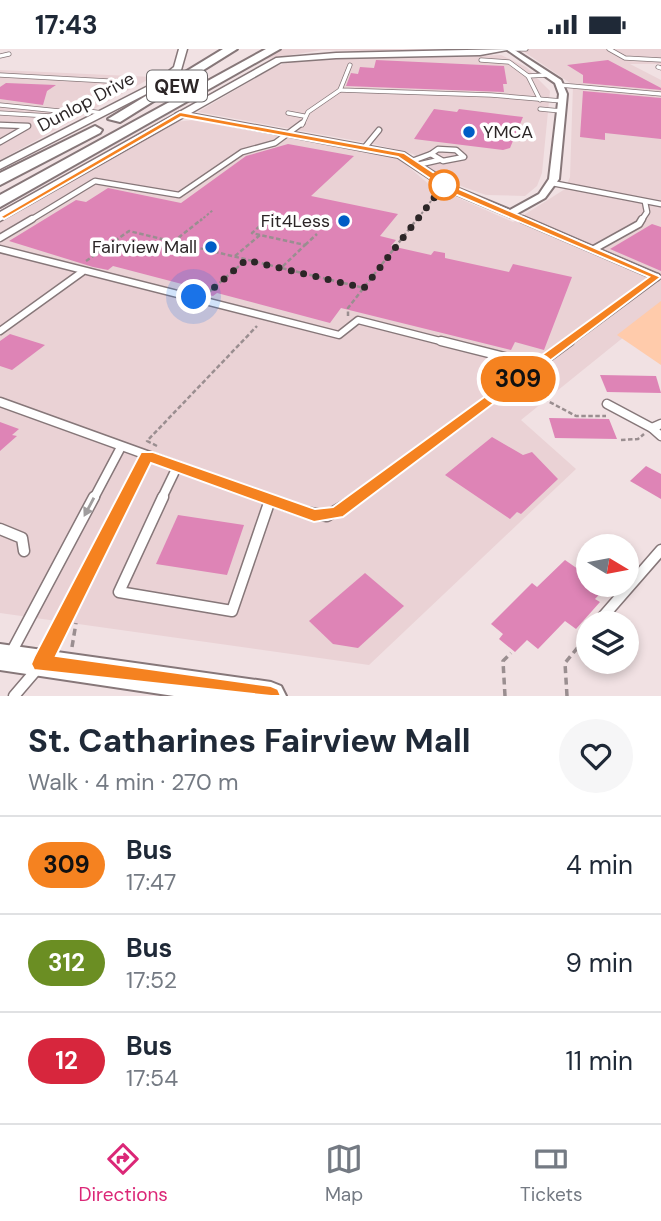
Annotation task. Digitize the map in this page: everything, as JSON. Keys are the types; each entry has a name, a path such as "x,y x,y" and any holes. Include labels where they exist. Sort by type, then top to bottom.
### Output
{"highway":[{"path":"105,118 231,49"},
{"name":"QEW","path":"0,180 105,118 252,54 276,49"},
{"name":"QEW","path":"0,202 252,54"}],"main road":[{"path":"4,661 271,696"}],"street":[{"path":"0,216 180,114 279,60 318,53 375,51 437,55 509,49 560,85 561,106 552,183 542,196 511,214 454,190 401,155 180,114"},
{"name":"Dunlop Drive","path":"0,166 105,118 166,79 181,53"}],"lane":[{"path":"509,49 526,49"},
{"path":"608,49 625,58 661,60"},
{"path":"0,56 9,54"},
{"path":"481,60 509,62 528,76 540,100"},
{"path":"0,239 95,181 179,195 242,152 275,143 301,126 304,116 340,90 350,65"},
{"path":"0,75 108,81"},
{"path":"528,76 547,75"},
{"path":"560,85 661,94"},
{"path":"340,90 540,100 561,106"},
{"path":"0,106 60,111"},
{"path":"540,109 561,106"},
{"path":"0,113 50,116 67,108 105,118"},
{"path":"288,113 304,116"},
{"path":"0,125 28,126 0,142"},
{"path":"365,147 379,130"},
{"path":"447,148 464,155 456,161 414,163 438,149 447,148"},
{"path":"431,154 439,160"},
{"path":"552,183 661,204"},
{"path":"594,249 639,223 647,212 645,202"},
{"path":"0,402 314,515 337,513 657,277 511,214"},
{"path":"0,250 82,272 113,275 339,335 358,320 536,365"},
{"path":"0,331 82,272"},
{"path":"607,404 652,428 661,436"},
{"path":"652,428 661,424"},
{"path":"4,661 121,447"},
{"path":"14,696 41,664 147,456"},
{"path":"177,467 119,592 232,611 270,500"},
{"path":"0,529 22,538 24,551"},
{"path":"608,611 661,550"}],"path":[{"path":"346,327 348,308 431,201"},
{"path":"173,242 213,210"},
{"path":"261,225 252,233 305,246"},
{"path":"72,269 129,231 364,288"},
{"path":"281,268 317,234"},
{"path":"235,256 260,235"},
{"path":"201,299 246,260"},
{"path":"513,383 576,415 630,417"},
{"path":"621,440 638,439 652,428"},
{"path":"567,696 565,663 576,650"},
{"path":"505,696 503,661 511,653"}],"shaded area":[{"path":"279,49 486,49 445,53 322,50 260,60"},
{"path":"520,49 661,49 661,64 630,64 661,80 661,307 521,420 576,469 369,665 0,613 0,222 174,122 194,120 398,158 431,186 513,222 565,189 570,177 573,85"},
{"path":"501,55 526,67 550,91 542,173 537,186 525,196 486,195 447,181 413,154 374,144 198,112 276,66 309,57"},
{"path":"0,70 153,77 0,160"},
{"path":"661,301 661,365 617,335"}],"building":[{"path":"376,60 504,66 507,84 503,84 504,92 346,86 351,73 358,74 360,67 374,68"},
{"path":"608,60 661,90 583,83 583,75 567,65"},
{"path":"6,83 56,85 47,91 43,105 0,99 0,87"},
{"path":"583,91 661,98 661,139 605,133 605,140 580,137"},
{"name":"YMCA","path":"434,109 457,112 459,109 523,117 510,148 503,150 414,139"},
{"name":"Fairview Mall","path":"288,144 354,156 311,196 398,214 380,236 396,240 391,246 431,255 434,251 445,253 445,258 509,272 513,264 572,277 544,350 515,342 511,350 341,308 330,323 217,293 213,296 198,292 201,289 113,266 108,270 93,267 9,241 76,200 86,202 108,188 181,203 246,156"},
{"path":"652,224 661,227 661,271 610,249"},
{"path":"10,334 45,345 12,370 0,366 0,341"},
{"path":"600,375 656,376 661,393 607,392"},
{"path":"549,418 609,419 617,439 555,438"},
{"path":"0,422 19,429 12,435 17,436 0,451"},
{"path":"492,437 523,455 532,452 558,479 521,514 517,512 510,519 445,475"},
{"path":"646,466 661,474 661,499 630,481"},
{"path":"178,515 244,525 227,575 156,564"},
{"path":"565,560 576,568 576,597 597,597 595,599 600,602 592,611 576,611 576,629 565,621 538,649 527,640 515,652 499,639 503,634 491,624 532,583 537,587"},
{"path":"365,573 404,606 358,648 333,644 309,621"}],"bus line":[{"name":"309","path":"0,217 180,114 401,155 454,190 657,277 337,513 327,516 314,515 147,456 41,664 271,696"}],"place":[{"name":"YMCA","path":"469,132"},
{"name":"Fit4Less","path":"344,221"},
{"name":"Fairview Mall","path":"211,247"}],"route":[{"path":"194,297 201,299 246,260 364,288 444,185"}]}
